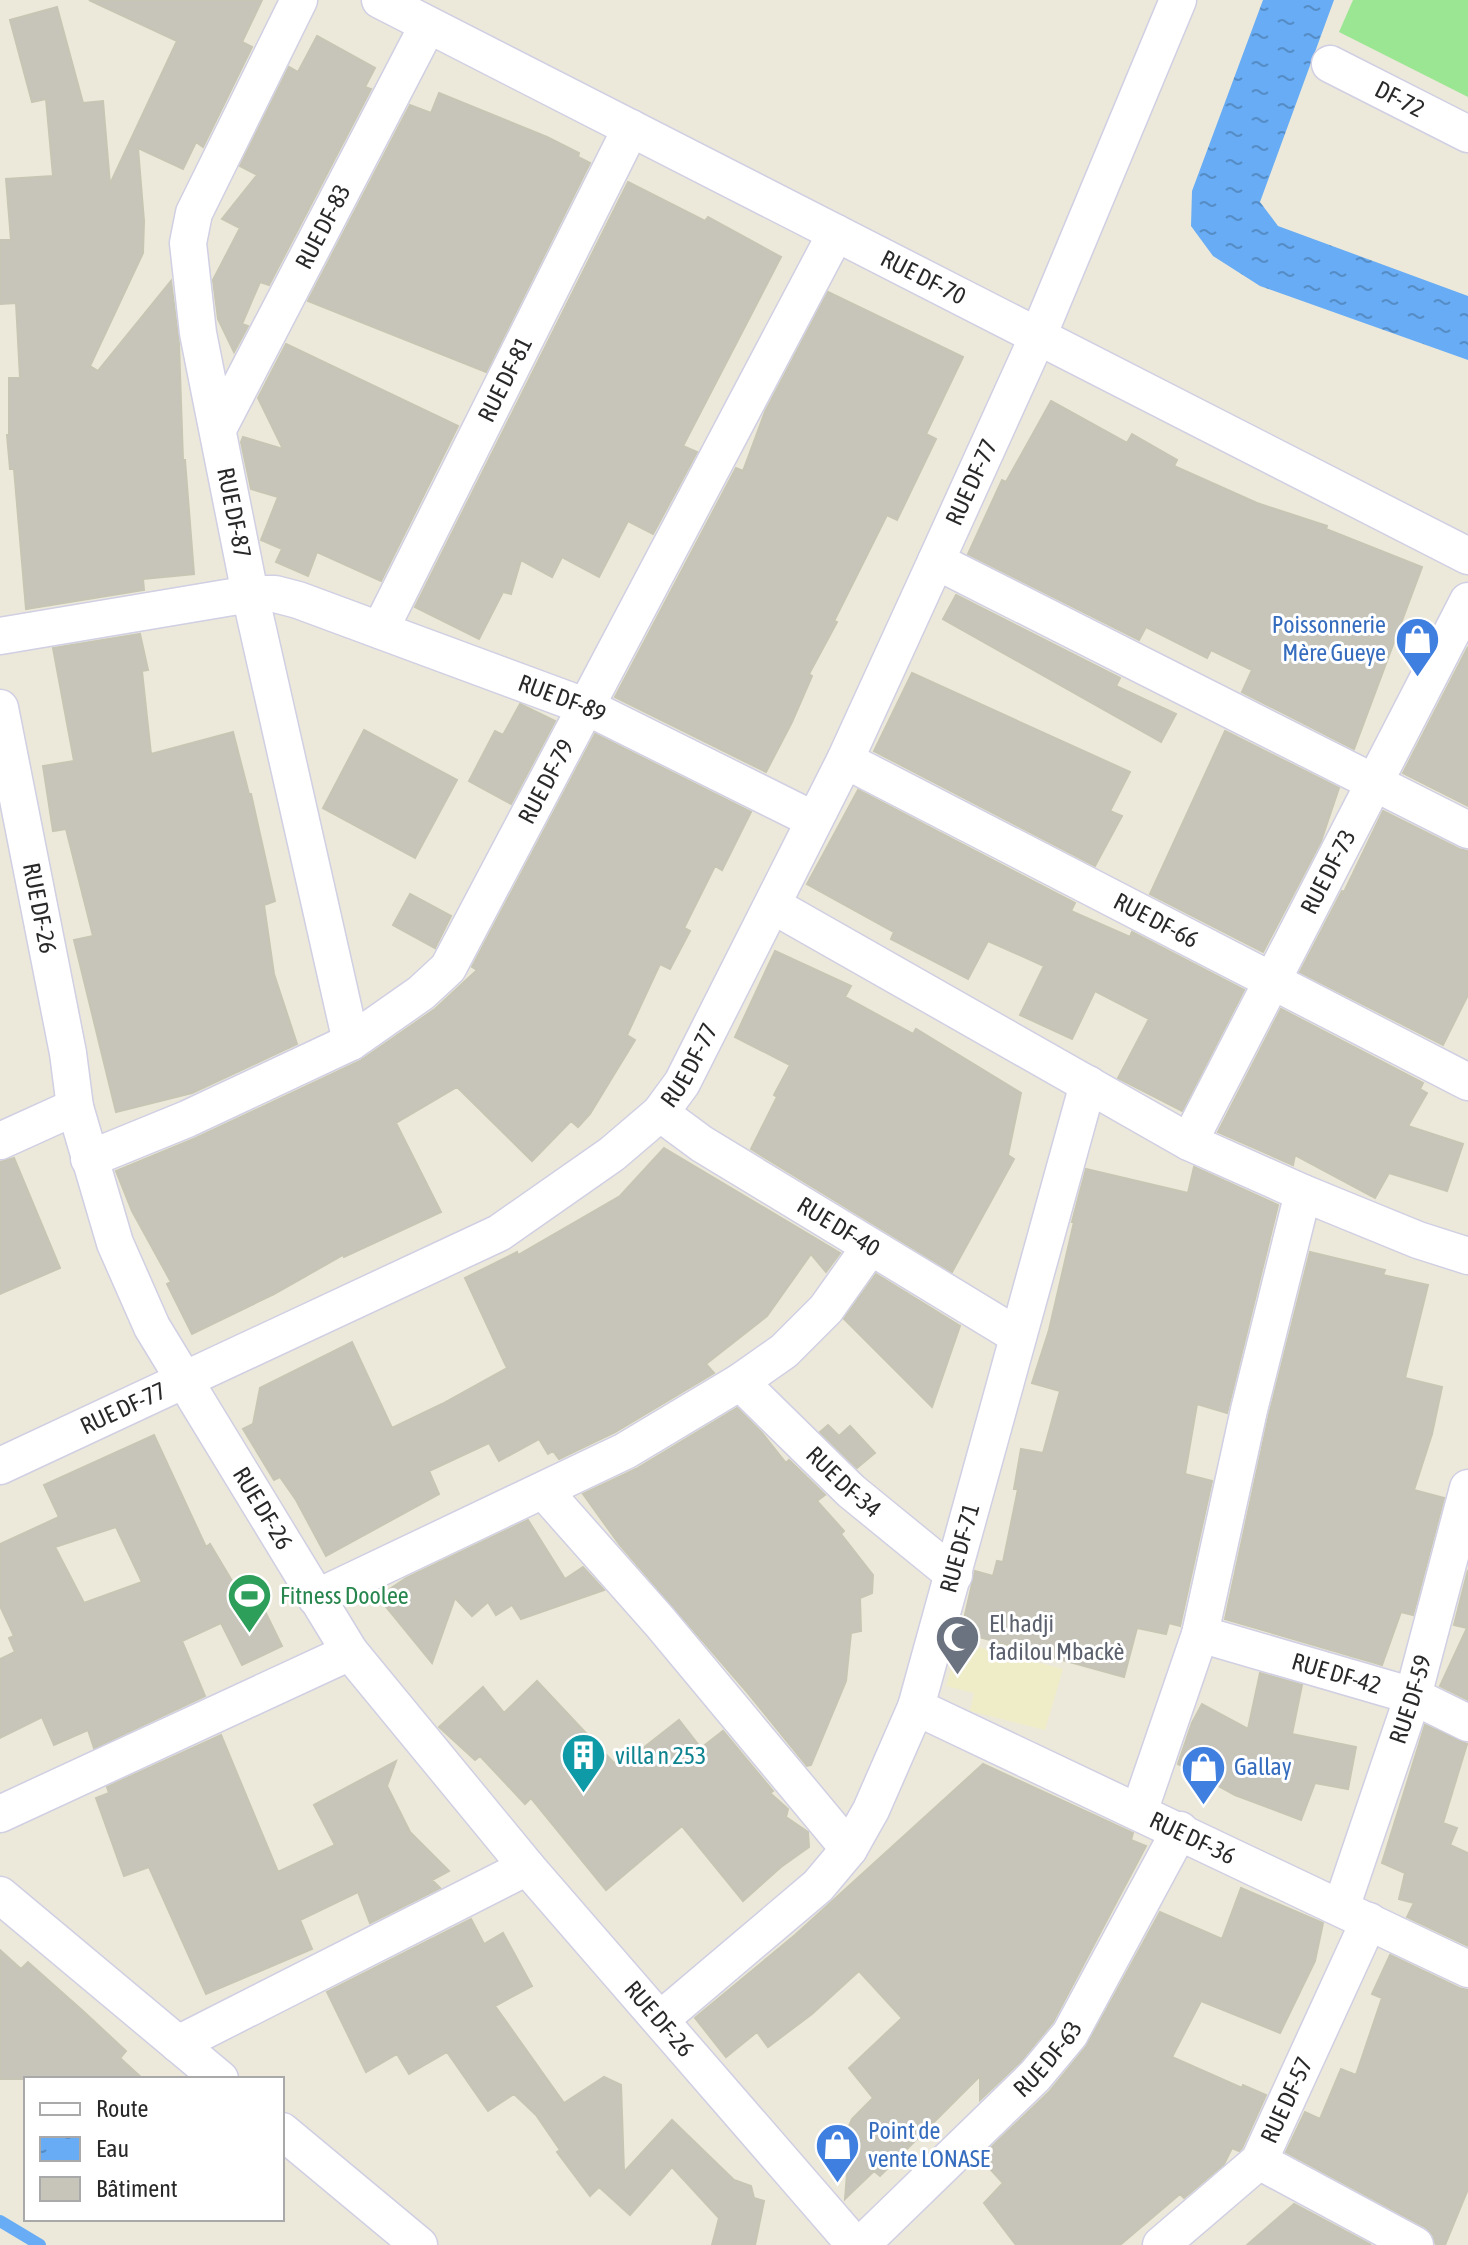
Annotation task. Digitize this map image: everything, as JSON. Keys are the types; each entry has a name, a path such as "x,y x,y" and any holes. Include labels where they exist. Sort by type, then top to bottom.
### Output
{"street":[{"name":"RUE DF-87","path":"299,0 194,213 188,243 198,333 250,594 351,1042"},
{"name":"RUE DF-70","path":"380,0 1468,556"},
{"name":"RUE DF-77","path":"0,1466 499,1233 612,1154 660,1113 682,1083 845,760 1038,336 1178,0"},
{"name":"RUE DF-83","path":"218,429 428,25"},
{"name":"DF-72","path":"1330,64 1468,134"},
{"name":"RUE DF-81","path":"380,630 631,128"},
{"name":"RUE DF-79","path":"89,1159 187,1119 351,1042 421,993 448,968 836,233"},
{"path":"936,561 1468,830"},
{"name":"RUE DF-89","path":"0,636 250,594 275,594 587,707 814,820"},
{"name":"RUE DF-73","path":"1189,1142 1468,601"},
{"name":"RUE DF-26","path":"0,708 68,1053 75,1107 115,1243 152,1327 350,1652 527,1867 855,2245"},
{"name":"RUE DF-66","path":"845,760 1468,1082"},
{"path":"774,906 1189,1142 1418,1240 1468,1256"},
{"name":"RUE DF-71","path":"661,2019 818,1886 849,1849 871,1810 916,1707 1088,1084"},
{"path":"0,1141 75,1107"},
{"name":"RUE DF-40","path":"660,1113 702,1144 1018,1336"},
{"path":"1139,1812 1200,1634 1249,1410 1303,1193"},
{"path":"316,1598 625,1451 740,1382 784,1351 826,1309 870,1247"},
{"name":"RUE DF-34","path":"740,1382 851,1491 954,1575"},
{"path":"544,1491 660,1622 849,1849"},
{"name":"RUE DF-59","path":"1355,1914 1467,1495"},
{"name":"RUE DF-42","path":"1200,1634 1413,1696 1468,1723"},
{"path":"0,1814 350,1652"},
{"name":"RUE DF-36","path":"916,1707 1468,1969"},
{"name":"RUE DF-63","path":"861,2245 1035,2076 1070,2034 1180,1830"},
{"path":"178,2044 527,1867"},
{"path":"0,1895 218,2077"},
{"name":"RUE DF-57","path":"1161,2245 1259,2161 1355,1914"},
{"path":"284,2133 419,2245"},
{"path":"1259,2161 1415,2245"}],"shaded area":[{"path":"959,1642 1063,1669 1045,1730 970,1711 974,1693 946,1686"}],"green space":[{"path":"1353,0 1468,0 1468,97 1339,32"}],"water":[{"path":"1263,0 1334,0 1260,202 1278,226 1468,296 1468,360 1260,286 1213,256 1191,226 1192,191"}],"building":[{"path":"89,0 262,0 242,42 252,47 203,147 196,142 183,169 138,148 144,221 143,253 90,366 98,371 171,281 179,344 183,460 194,574 143,579 144,590 26,609 14,469 10,469 7,435 9,378 20,378 16,303 0,304 0,240 11,240 6,179 53,176 46,99 32,102 10,20 57,7 83,103 103,101 110,184 177,41"},
{"path":"317,36 375,68 365,87 371,89 269,285 260,282 242,324 248,326 234,352 218,319 213,280 240,228 222,219 257,175 240,166 289,67 298,72"},
{"path":"439,93 547,137 579,153 578,157 590,163 486,372 308,301 410,105 431,113"},
{"path":"628,182 705,221 708,217 781,257 683,446 697,452 653,534 628,521 599,577 562,557 552,577 521,560 511,594 503,592 479,639 415,607"},
{"path":"828,292 963,357 926,434 936,439 897,520 887,515 809,674 812,676 792,722 766,772 615,697 736,468 743,471 765,412"},
{"path":"286,344 458,426 381,581 317,552 308,576 276,562 282,549 261,540 278,497 251,489 241,442 243,437 283,449 258,398"},
{"path":"1051,401 1127,443 1132,434 1177,460 1174,466 1257,503 1327,526 1326,529 1422,567 1354,749 1242,692 1252,670 1211,650 1207,658 1146,627 1139,640 968,554 1002,480 1006,482"},
{"path":"956,595 1120,678 1116,686 1176,714 1161,742 943,619"},
{"path":"140,634 148,670 142,671 151,754 233,732 251,794 275,901 264,905 274,974 297,1044 192,1093 116,1112 74,940 93,936 66,829 53,831 43,766 74,761 53,648"},
{"path":"1468,647 1468,806 1403,773"},
{"path":"912,673 1130,772 1110,811 1122,816 1095,866 874,751"},
{"path":"520,704 555,721 511,804 469,781 495,731 503,735"},
{"path":"364,730 457,780 415,858 323,808"},
{"path":"1225,731 1339,788 1321,841 1263,952 1150,894"},
{"path":"595,734 751,812 722,870 715,866 684,928 690,931 670,969 660,964 627,1035 635,1040 590,1114 578,1127 571,1121 532,1161 457,1087 396,1123 441,1212 343,1255 274,1294 192,1334 167,1284 171,1282 132,1211 116,1171 196,1138 360,1061 435,1009 477,970 472,967"},
{"path":"858,790 1075,903 1071,911 1130,937 1132,932 1244,990 1182,1111 1118,1078 1149,1019 1095,991 1072,1039 1020,1015 1044,966 988,941 968,979 891,939 894,932 807,884"},
{"path":"1383,811 1468,851 1468,995 1443,1045 1300,972 1344,892"},
{"path":"410,894 451,916 435,948 393,925"},
{"path":"775,951 851,986 845,997 913,1034 916,1029 1021,1093 1008,1155 1014,1159 952,1272 751,1149 790,1065 735,1037"},
{"path":"1281,1009 1423,1083 1420,1089 1427,1093 1408,1126 1463,1144 1447,1191 1389,1173 1375,1198 1295,1155 1293,1165 1218,1132"},
{"path":"664,1148 840,1253 826,1272 811,1254 767,1316 706,1364 714,1373 615,1432 559,1459 553,1451 548,1454 539,1439 499,1461 489,1443 429,1471 439,1494 326,1556 296,1500 280,1477 274,1480 243,1429 253,1424 260,1388 352,1342 392,1428 507,1368 465,1278 517,1252 518,1255 620,1196"},
{"path":"14,1158 60,1268 0,1294 0,1162"},
{"path":"1194,1167 1278,1205 1227,1413 1197,1404 1185,1474 1212,1481 1180,1626 1169,1623 1166,1634 1137,1628 1124,1677 961,1632 975,1571 993,1576 997,1561 1003,1562 1018,1489 1014,1489 1021,1449 1043,1453 1060,1391 1032,1383 1049,1330 1086,1169 1188,1193"},
{"path":"1310,1252 1385,1270 1383,1275 1428,1285 1405,1378 1442,1387 1432,1434 1414,1490 1444,1498 1413,1615 1401,1612 1382,1665 1225,1619 1269,1415"},
{"path":"876,1274 960,1326 932,1407 844,1319"},
{"path":"737,1408 786,1463 789,1460 825,1495 817,1501 844,1531 841,1534 873,1575 872,1593 860,1598 861,1631 851,1633 846,1681 811,1765 807,1766 619,1544 583,1494 636,1469"},
{"path":"828,1425 839,1436 850,1426 875,1453 857,1468 820,1432"},
{"path":"154,1435 206,1547 210,1544 250,1611 262,1605 282,1646 242,1665 221,1623 182,1641 205,1696 94,1748 88,1730 54,1745 42,1717 0,1738 0,1659 15,1652 9,1638 14,1636 0,1606 0,1544 59,1517 44,1485","holes":["116,1527 142,1582 84,1603 55,1547"]},
{"path":"528,1520 565,1579 583,1567 604,1590 521,1619 512,1605 496,1615 488,1602 472,1616 455,1598 432,1663 378,1597 406,1578"},
{"path":"1468,1570 1468,1700 1440,1686 1467,1628 1454,1625"},
{"path":"1260,1673 1302,1685 1292,1734 1356,1747 1348,1789 1315,1783 1301,1820 1235,1795 1178,1764 1202,1704 1248,1729"},
{"path":"537,1681 614,1763 620,1759 624,1763 679,1720 701,1748 723,1731 773,1791 770,1793 788,1809 786,1817 808,1832 809,1847 743,1901 682,1826 606,1890 531,1798 525,1804 480,1756 475,1760 439,1727 483,1687 504,1713"},
{"path":"1425,1725 1467,1744 1443,1823 1457,1828 1450,1845 1468,1853 1468,1946 1407,1917 1414,1903 1399,1899 1405,1873 1382,1863"},
{"path":"221,1735 278,1872 335,1845 314,1805 396,1761 387,1786 410,1832 449,1871 432,1880 440,1888 370,1923 358,1892 300,1920 312,1949 206,1994 149,1867 124,1876 96,1798 109,1793 107,1787"},
{"path":"983,1764 1133,1833 1131,1840 1146,1846 1053,2022 1020,2062 980,2100 980,2076 880,2176 874,2171 845,2199 849,2149 842,2142 852,2119 873,2098 849,2068 902,2018 859,1971 812,2014 768,2047 757,2032 726,2057 695,2018 795,1935"},
{"path":"1241,1888 1323,1923 1315,1961 1280,2033 1201,2001 1172,2057 1242,2088 1243,2085 1266,2095 1242,2148 1239,2151 1232,2148 1224,2164 1184,2198 1180,2194 1120,2245 1016,2245 984,2203 1003,2183 980,2158 1050,2091 1086,2047 1160,1912 1222,1939"},
{"path":"471,1919 484,1944 503,1933 532,1986 495,2006 564,2103 604,2077 621,2085 624,2172 672,2120 734,2180 751,2186 754,2198 764,2201 755,2245 712,2245 719,2218 672,2167 630,2215 599,2187 590,2196 557,2152 560,2150 536,2115 514,2094 488,2111 447,2052 409,2074 397,2054 366,2072 327,1992"},
{"path":"0,1950 21,1969 28,1962 83,2011 126,2051 120,2058 141,2077 24,2077 0,2079"},
{"path":"1390,1955 1468,1990 1468,2189 1445,2245 1436,2245 1433,2235 1425,2227 1286,2152 1305,2112 1320,2119 1341,2069 1356,2075 1382,1998 1372,1994"},
{"path":"1294,2204 1371,2245 1247,2245"}],"waterway":[{"path":"0,2221 40,2245"}],"place":[{"name":"Poissonnerie Mère Gueye","path":"1417,678"},
{"name":"Fitness Doolee","path":"249,1635"},
{"name":"El hadji fadilou Mbackè","path":"958,1677"},
{"name":"villa n 253","path":"584,1795"},
{"name":"Gallay","path":"1203,1806"},
{"name":"Point de vente LONASE","path":"837,2184"}]}
